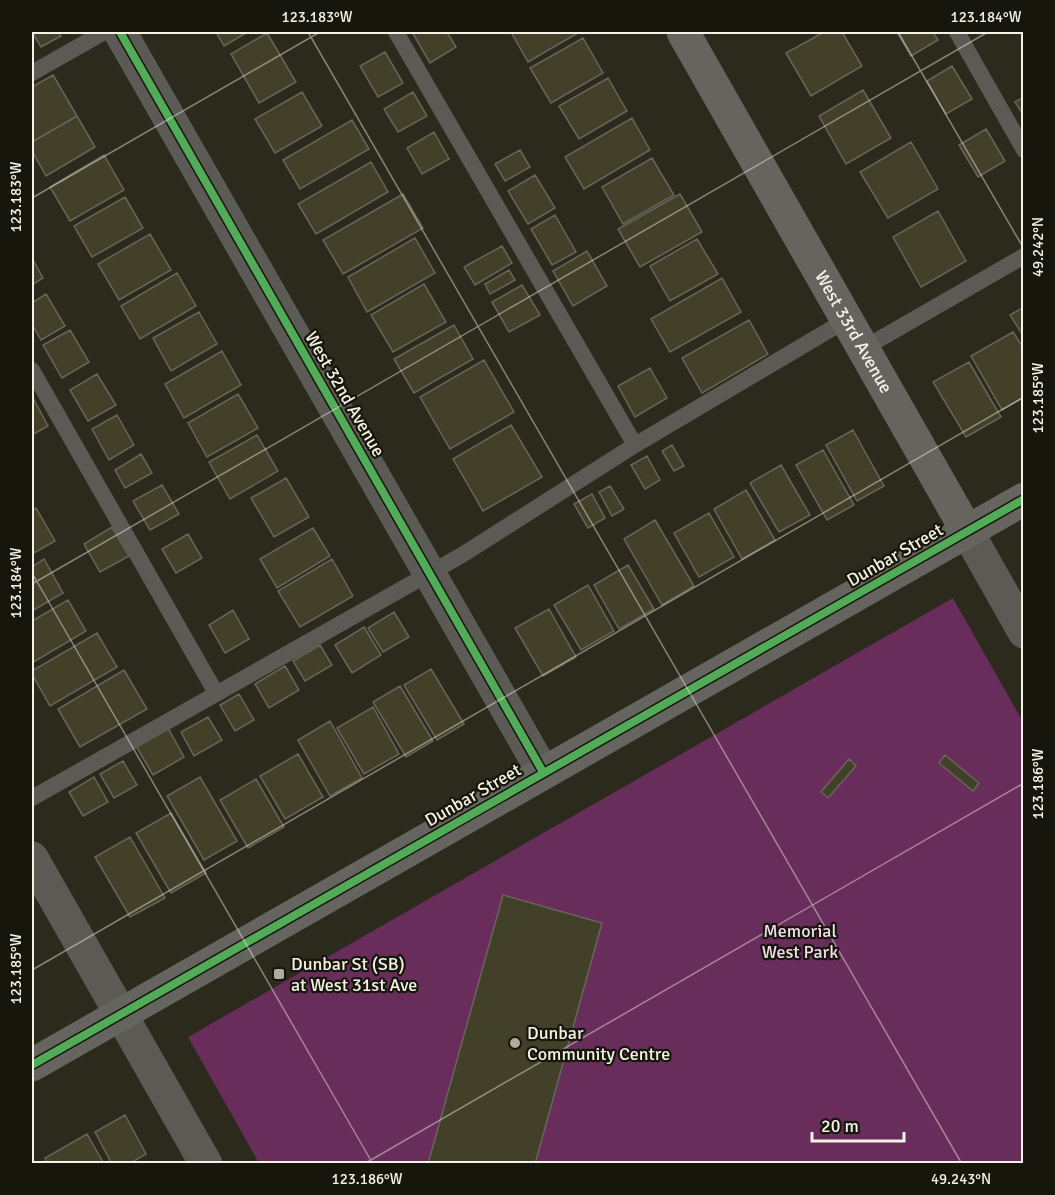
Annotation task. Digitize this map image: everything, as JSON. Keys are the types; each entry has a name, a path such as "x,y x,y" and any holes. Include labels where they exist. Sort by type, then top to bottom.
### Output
{"main road":[{"name":"West 33rd Avenue","path":"683,32 967,531"},
{"name":"Dunbar Street","path":"32,1065 1023,499"}],"street":[{"name":"West 32nd Avenue","path":"120,32 543,772"},
{"name":"West 33rd Avenue","path":"967,531 1023,632"},
{"path":"32,858 206,1164"}],"lane":[{"path":"32,73 104,32"},
{"path":"396,32 635,444"},
{"path":"957,32 1023,150"},
{"path":"864,348 1023,256"},
{"path":"32,798 462,555 635,444 848,319"},
{"path":"32,370 216,693"}],"green space":[{"name":"Memorial West Park","path":"953,598 1023,722 1023,1163 259,1163 188,1037"}],"building":[{"path":"32,32 58,32 61,36 41,47"},
{"path":"216,32 248,32 224,46"},
{"path":"412,32 447,32 456,47 430,63"},
{"path":"511,32 574,32 576,34 528,62"},
{"path":"824,32 842,32 862,66 811,96 786,53"},
{"path":"897,32 933,32 938,40 911,56"},
{"path":"267,33 296,82 259,103 231,54"},
{"path":"583,38 603,73 551,103 530,68"},
{"path":"385,52 403,83 378,97 360,66"},
{"path":"952,66 972,99 946,114 927,81"},
{"path":"53,75 77,116 32,142 32,87"},
{"path":"608,78 627,111 579,139 559,106"},
{"path":"863,90 891,138 846,164 819,116"},
{"path":"302,92 322,126 275,153 255,119"},
{"path":"413,92 427,116 398,132 384,109"},
{"path":"1024,97 1024,116 1015,102"},
{"path":"77,116 95,147 46,176 32,151 32,142"},
{"path":"632,118 650,150 584,189 565,157"},
{"path":"352,120 369,149 300,189 283,160"},
{"path":"986,129 1005,161 978,177 959,145"},
{"path":"434,132 449,159 422,174 407,148"},
{"path":"911,142 938,189 888,218 860,172"},
{"path":"520,150 530,167 505,181 495,164"},
{"path":"104,155 124,190 70,221 50,187"},
{"path":"652,158 674,195 623,224 602,187"},
{"path":"371,162 388,192 316,234 298,204"},
{"path":"535,175 555,208 528,224 508,191"},
{"path":"403,194 423,228 343,274 323,240"},
{"path":"680,194 702,232 640,267 618,229"},
{"path":"125,197 143,228 92,257 74,226"},
{"path":"938,211 966,261 921,287 893,237"},
{"path":"555,215 576,252 552,265 531,229"},
{"path":"150,234 171,270 119,300 98,264"},
{"path":"415,238 435,273 367,312 348,277"},
{"path":"697,239 718,274 670,301 650,266"},
{"path":"502,246 512,263 475,285 464,267"},
{"path":"587,251 607,286 573,306 553,271"},
{"path":"32,258 43,278 32,285"},
{"path":"509,270 515,280 490,294 485,284"},
{"path":"177,273 196,306 140,339 121,306"},
{"path":"722,278 741,312 670,352 651,319"},
{"path":"424,284 446,322 393,352 371,315"},
{"path":"522,285 540,315 509,332 492,302"},
{"path":"46,294 65,326 41,340 32,324 32,303"},
{"path":"1024,307 1024,337 1010,315"},
{"path":"199,312 217,344 171,371 153,338"},
{"path":"749,320 768,354 702,393 682,358"},
{"path":"454,325 473,359 414,393 394,359"},
{"path":"70,330 89,362 62,378 43,345"},
{"path":"1013,332 1024,349 1024,397 1002,410 971,356"},
{"path":"222,351 241,385 184,418 165,384"},
{"path":"484,360 514,412 450,449 420,397"},
{"path":"969,362 1001,417 966,437 933,382"},
{"path":"650,368 667,398 635,417 618,386"},
{"path":"97,374 116,405 88,421 70,390"},
{"path":"238,394 258,428 207,457 188,423"},
{"path":"32,399 48,426 32,435"},
{"path":"117,415 134,445 109,460 92,429"},
{"path":"511,425 542,477 483,511 453,459"},
{"path":"853,430 884,486 857,501 826,445"},
{"path":"257,435 278,471 230,499 209,462"},
{"path":"672,445 684,466 674,471 662,451"},
{"path":"823,450 854,505 827,520 796,465"},
{"path":"141,454 152,473 125,488 115,470"},
{"path":"647,456 660,480 645,489 631,465"},
{"path":"781,465 810,515 779,532 750,483"},
{"path":"286,478 309,517 274,537 251,498"},
{"path":"162,485 179,514 150,530 133,501"},
{"path":"610,486 624,509 612,516 599,492"},
{"path":"746,490 775,540 742,559 714,509"},
{"path":"592,494 605,518 588,528 574,504"},
{"path":"36,508 55,541 32,554 32,511"},
{"path":"709,513 734,557 699,577 674,533"},
{"path":"655,520 694,586 662,605 624,539"},
{"path":"112,527 129,556 100,572 84,544"},
{"path":"313,528 330,556 277,588 260,559"},
{"path":"188,534 202,558 176,573 162,549"},
{"path":"44,559 63,593 32,611 32,567"},
{"path":"332,559 353,596 300,627 278,591"},
{"path":"628,565 654,609 619,629 594,585"},
{"path":"588,585 614,631 581,650 554,605"},
{"path":"68,600 86,631 32,663 32,621"},
{"path":"549,609 576,657 543,676 515,628"},
{"path":"233,610 249,639 225,653 209,625"},
{"path":"394,612 409,637 383,652 368,628"},
{"path":"364,627 381,655 352,673 335,645"},
{"path":"97,633 117,667 50,706 32,671"},
{"path":"320,645 332,665 305,681 293,661"},
{"path":"285,666 299,690 269,708 255,684"},
{"path":"431,669 464,724 437,740 404,685"},
{"path":"124,670 147,709 80,747 58,709"},
{"path":"400,686 433,741 406,757 373,702"},
{"path":"239,694 254,720 235,731 220,705"},
{"path":"373,707 399,754 364,774 337,728"},
{"path":"208,717 222,740 194,756 181,732"},
{"path":"330,721 362,778 330,796 298,740"},
{"path":"168,728 184,757 153,775 136,746"},
{"path":"298,754 323,797 285,819 260,776"},
{"path":"945,755 979,783 973,791 939,763"},
{"path":"849,759 856,766 828,798 821,792"},
{"path":"123,761 137,785 114,798 100,774"},
{"path":"94,777 108,802 83,816 69,792"},
{"path":"200,777 237,841 204,860 167,796"},
{"path":"256,779 284,827 248,848 220,800"},
{"path":"171,813 206,873 171,893 136,833"},
{"path":"130,837 165,898 130,917 95,857"},
{"name":"Dunbar Community Centre","path":"503,895 602,923 535,1164 428,1164"},
{"path":"125,1115 146,1154 129,1164 112,1164 95,1132"},
{"path":"87,1134 104,1164 48,1164 45,1158"}],"cycle path":[{"path":"120,32 543,772"},
{"path":"32,1065 1024,499"}],"place":[{"name":"Dunbar St (SB) at West 31st Ave","path":"279,974"},
{"name":"Dunbar Community Centre","path":"515,1043"}]}
